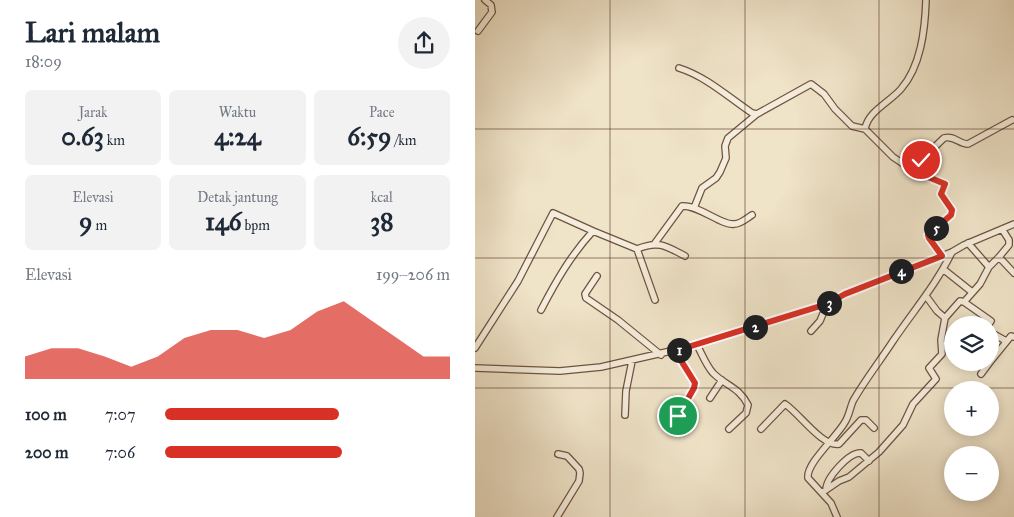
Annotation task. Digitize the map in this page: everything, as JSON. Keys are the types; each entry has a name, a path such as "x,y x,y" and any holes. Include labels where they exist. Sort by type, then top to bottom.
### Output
{"street":[{"path":"478,31 492,12 491,5 485,0"},
{"path":"865,130 868,119 901,90 908,80 920,50 927,0"},
{"path":"679,68 701,76 752,113 757,114"},
{"path":"694,208 702,188 716,178 720,172 725,158 725,146 728,138 757,114 811,84 824,94 835,109 853,126 865,130 893,157 914,171 945,184 941,194 950,205 951,215 928,235 942,256"},
{"path":"914,171 921,160 944,138 954,138 966,144 1012,120"},
{"path":"655,243 680,208 685,206 730,224 741,222 752,215"},
{"path":"475,348 518,281 553,213 637,248 655,243 669,247 685,256"},
{"path":"475,368 560,371 601,367 675,351 827,304 845,294 952,252 1014,224"},
{"path":"964,302 980,284 989,267 1009,245 1009,240 1002,229"},
{"path":"541,310 563,269 577,248 593,231"},
{"path":"969,243 989,267"},
{"path":"637,248 655,300"},
{"path":"837,517 824,491 809,478 808,472 829,442 837,436 847,420 855,399 898,333 926,296 952,252"},
{"path":"999,257 1014,273"},
{"path":"943,270 972,292"},
{"path":"597,276 585,296 661,354"},
{"path":"926,296 944,317"},
{"path":"947,316 960,301 984,316"},
{"path":"811,331 820,321 827,304"},
{"path":"824,491 849,477 869,461 896,434 903,425 913,404 936,379 929,368 942,354 941,340 944,324"},
{"path":"999,350 1011,336 1014,337"},
{"path":"999,337 1006,341"},
{"path":"697,345 709,368 722,380 739,391 748,405 746,413 729,429"},
{"path":"675,351 695,383 678,416"},
{"path":"625,415 626,391 632,361"},
{"path":"710,398 722,380"},
{"path":"761,430 784,404 815,432 833,444 839,444 861,420 866,420 874,428"},
{"path":"824,491 832,474 853,455 861,453 869,461"},
{"path":"557,517 579,481 580,473 579,469 567,456 558,454"}],"route":[{"path":"678,416 695,383 675,351 827,304 845,294 942,256 928,235 951,215 952,210 941,194 945,184 914,171 921,160"}]}
